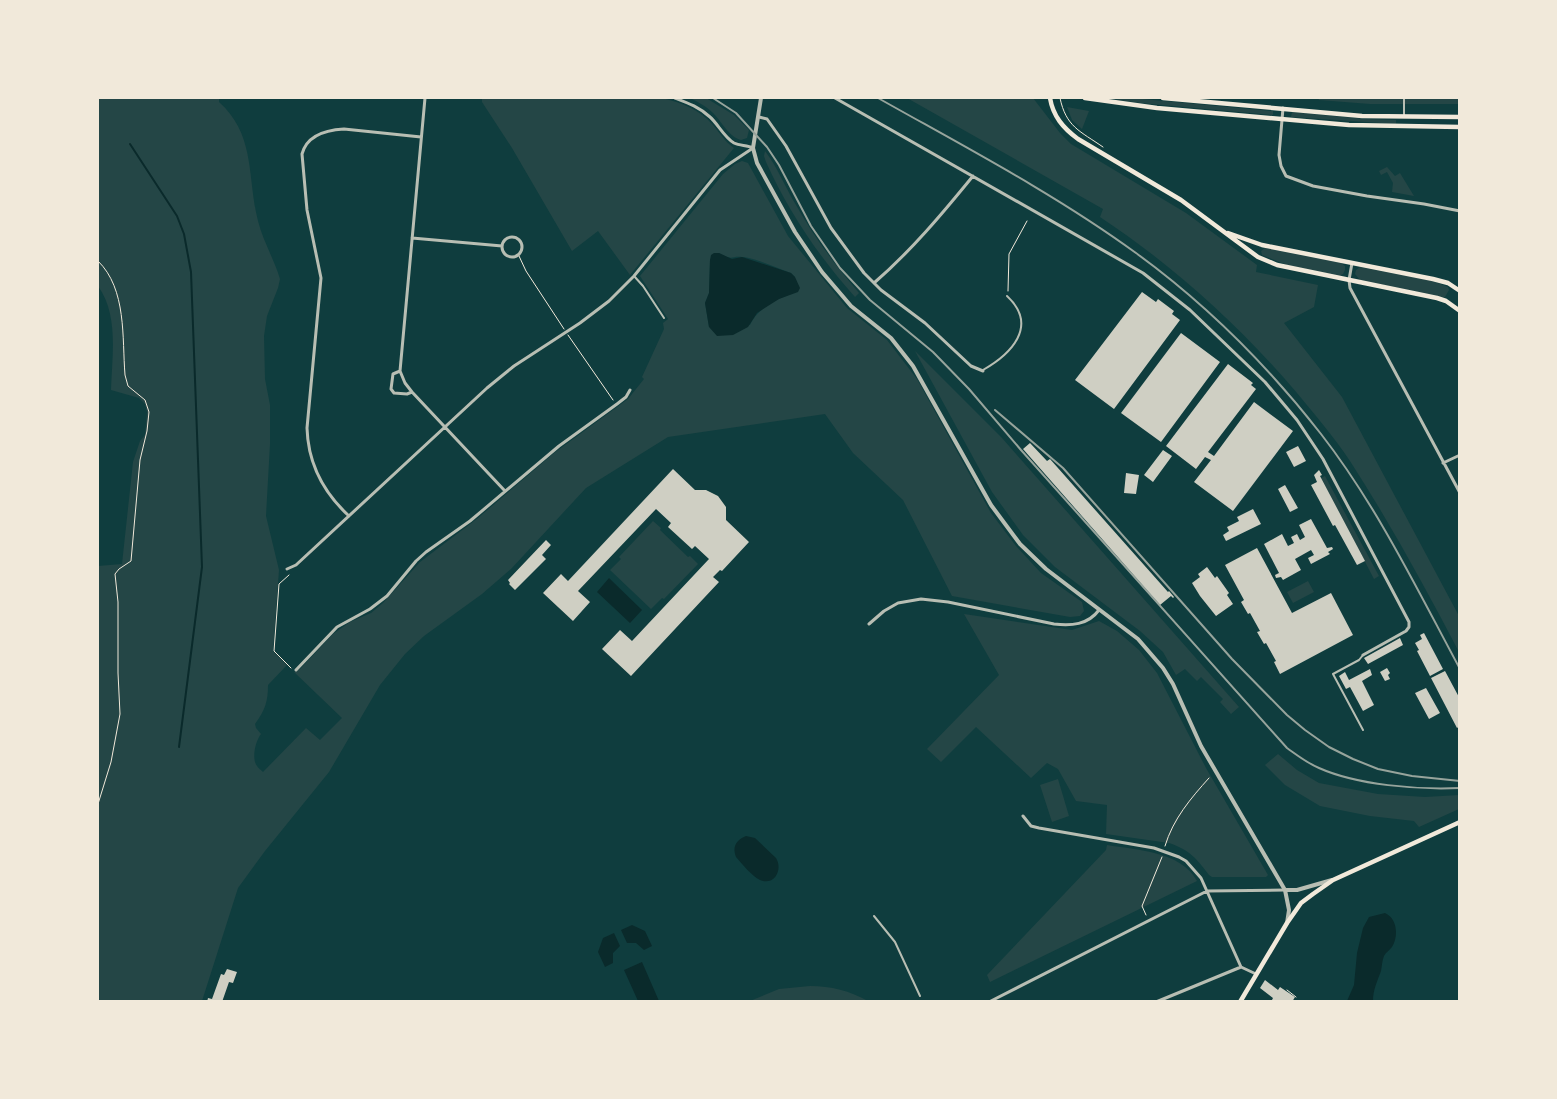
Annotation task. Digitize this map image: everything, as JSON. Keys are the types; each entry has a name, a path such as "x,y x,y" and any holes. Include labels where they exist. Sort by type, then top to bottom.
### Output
{"main road":[{"path":"1050,98 1055,116 1064,128 1078,139 1181,200 1258,257 1277,265 1438,298 1460,311"},
{"path":"1085,98 1149,107 1379,127 1460,127"},
{"path":"1163,98 1362,116 1460,117"},
{"path":"1226,233 1262,245 1434,279 1448,283 1460,290"},
{"path":"1240,1002 1301,903 1333,880 1460,822"}],"street":[{"path":"425,98 400,371 405,383 412,392 446,426 505,491"},
{"path":"675,98 696,106 710,117 732,142 753,148"},
{"path":"762,98 753,148 757,163 795,232 822,272 851,306 891,338 913,366 990,505 1020,544 1046,569 1138,639 1163,668 1173,684 1212,765 1285,890 1289,910 1287,923"},
{"path":"835,98 1143,273 1190,310 1265,382 1282,400 1323,459 1409,622 1409,627 1406,631 1363,655"},
{"path":"1283,108 1279,155 1281,166 1286,176 1313,186 1460,211"},
{"path":"759,117 767,119 786,146 831,228 853,259 874,283 925,323 971,366 982,371"},
{"path":"349,516 330,496 319,478 313,464 308,440 308,416 321,278 307,210 302,154 305,146 312,138 331,130 344,129 421,137"},
{"path":"287,569 296,565 499,378 593,314 624,287 720,170 753,148"},
{"path":"874,283 902,259 935,224 973,176"},
{"path":"510,236 518,238 521,242 519,256 508,258 504,254 502,246 510,236"},
{"path":"412,238 502,246"},
{"path":"1352,262 1350,288 1460,493"},
{"path":"400,371 394,374 391,389 394,394 412,392"},
{"path":"296,670 337,627 379,603 426,552 470,521 564,442 626,397 630,390"},
{"path":"1444,463 1460,455"},
{"path":"869,624 891,606 912,599 942,601 1071,626 1093,618 1099,610"},
{"path":"1023,816 1031,826 1154,848 1174,855 1192,866 1208,891 1241,967 1256,974"},
{"path":"989,1002 1208,891 1297,890 1333,880"},
{"path":"1156,1002 1241,967"}],"lane":[{"path":"1404,98 1404,116"},
{"path":"634,276 643,286 664,318"},
{"path":"982,371 1003,358 1018,338 1022,326 1019,309 1007,296"},
{"path":"1363,655 1359,660 1333,674 1363,730"},
{"path":"874,916 891,934 920,996"}],"path":[{"path":"1060,98 1061,107 1068,121 1107,152"},
{"path":"1007,296 1009,254 1027,221"},
{"path":"519,256 526,271 564,330"},
{"path":"98,260 112,279 119,303 125,375 128,386 145,400 149,412 147,431 140,460 131,561 118,569 116,574 120,714 110,762 98,804"},
{"path":"568,335 615,402"},
{"path":"289,575 279,584 274,651 292,669 296,670"},
{"path":"1148,921 1142,906 1167,839 1176,819 1188,801 1209,778"},
{"path":"1287,990 1296,996"}],"shaded area":[{"path":"98,98 219,98 219,102 231,115 239,128 245,143 258,221 280,279 267,316 264,336 265,379 270,405 266,516 279,570 273,651 287,665 268,685 265,706 255,724 261,734 257,740 254,758 257,767 263,772 306,728 320,740 342,718 294,672 300,669 333,634 350,622 371,613 383,603 420,562 478,518 554,453 628,399 644,379 642,377 664,329 663,323 668,319 640,276 723,174 742,161 748,163 788,236 847,308 887,340 917,379 991,513 1016,546 1041,573 1082,602 1084,611 1080,616 1070,617 952,596 903,500 853,453 825,414 668,437 586,488 511,569 482,594 424,636 405,654 380,685 329,772 265,851 238,888 202,1001 98,1001 98,566 122,564 133,462 140,441 145,435 147,412 145,404 139,398 111,390 112,323 105,297 98,286","holes":["719,253 729,258 742,257 753,259 791,273 795,277 786,296 765,307 756,315 750,325 709,327 705,303 709,293 710,260"]},
{"path":"482,98 662,98 683,105 708,119 734,148 630,275 598,231 572,251 512,148 482,102"},
{"path":"690,98 706,98 734,115 749,130 747,138 741,140 733,136 710,111 702,104"},
{"path":"907,98 1033,98 1071,144 1186,213 1257,265 1256,272 1318,285 1314,307 1284,323 1342,397 1459,616 1459,652 1407,555 1350,461 1297,393 1229,320 1180,276 1100,217 1103,209"},
{"path":"1106,98 1132,98 1273,111 1273,115 1140,103"},
{"path":"1318,98 1459,98 1460,104 1370,104 1319,100"},
{"path":"1067,107 1089,111 1082,129 1072,120"},
{"path":"1292,112 1396,120 1396,124 1291,117"},
{"path":"765,151 810,228 859,293 855,297 829,266 794,216 766,162"},
{"path":"1387,167 1395,176 1400,173 1414,196 1392,192 1393,183 1387,172 1381,175 1379,171"},
{"path":"1265,248 1341,263 1345,266 1345,270 1339,276 1287,265 1262,255 1261,251"},
{"path":"719,253 732,259 742,257 791,273 800,288 798,292 779,299 757,313 748,327 733,335 717,336 709,327 705,303 709,293 710,260 711,255"},
{"path":"1360,267 1433,281 1448,287 1449,290 1445,297 1442,297 1360,280 1355,274 1356,270"},
{"path":"915,351 1002,438 1239,707 1231,714 1220,702 1223,699 1201,677 1197,681 1185,669 1176,675 1163,652 1140,631 1055,567 1023,535 992,492"},
{"path":"1325,476 1379,576 1374,579 1321,478"},
{"path":"653,521 688,557 690,556 698,564 664,599 662,598 651,609 610,570 621,559 619,557"},
{"path":"609,578 642,610 630,623 597,592"},
{"path":"1308,581 1314,592 1293,603 1287,592"},
{"path":"964,614 1072,630 1099,621 1117,631 1139,650 1157,673 1206,768 1268,875 1266,877 1212,877 1192,856 1169,843 1106,834 1107,805 1076,801 1058,769 1047,763 1031,778 976,727 941,762 927,749 999,675"},
{"path":"1278,754 1297,770 1319,783 1378,794 1425,797 1459,795 1459,809 1419,827 1414,821 1370,816 1320,806 1285,785 1265,765"},
{"path":"1058,779 1069,816 1052,822 1040,785"},
{"path":"746,836 755,838 776,858 779,867 774,879 770,881 760,880 750,873 736,857 734,850 736,844"},
{"path":"1107,845 1144,851 1169,858 1180,863 1190,871 1197,881 990,982 987,975 1106,850"},
{"path":"1385,913 1389,915 1394,923 1396,938 1392,947 1384,956 1374,990 1373,1001 1347,1001 1354,985 1357,953 1363,928 1369,917"},
{"path":"632,925 645,931 652,946 644,950 636,943 627,943 621,930"},
{"path":"614,933 620,946 613,953 613,963 605,967 598,952 603,938"},
{"path":"642,962 659,1001 638,1001 624,970"},
{"path":"810,986 840,990 868,1001 750,1001 779,989"}],"building":[{"path":"1142,292 1156,302 1158,299 1174,311 1172,314 1180,320 1114,409 1075,380"},
{"path":"1181,333 1220,362 1161,442 1121,413"},
{"path":"1228,364 1253,383 1251,385 1256,389 1208,452 1214,456 1254,402 1293,431 1233,511 1194,482 1211,460 1205,457 1196,469 1166,446"},
{"path":"1030,443 1047,461 1050,459 1169,591 1173,598 1171,596 1160,605 1023,449"},
{"path":"1298,446 1306,461 1294,467 1286,452"},
{"path":"1163,450 1172,456 1153,482 1144,475"},
{"path":"673,469 695,490 706,490 718,496 726,507 726,520 749,542 722,571 720,570 713,577 719,582 631,676 602,649 620,630 632,641 709,559 695,546 692,549 668,527 671,523 656,509 578,591 590,602 573,621 543,593 561,574 568,581"},
{"path":"1319,470 1322,475 1320,476 1365,561 1357,565 1311,485 1317,482 1314,475"},
{"path":"1126,473 1139,475 1136,494 1124,493"},
{"path":"1285,485 1298,508 1290,512 1278,489"},
{"path":"1253,509 1261,524 1226,541 1223,535 1229,531 1227,527 1239,521 1237,517"},
{"path":"1311,519 1327,548 1332,547 1333,549 1328,552 1330,554 1311,564 1308,558 1314,555 1311,550 1295,559 1301,570 1283,580 1281,577 1276,578 1275,575 1279,573 1264,544 1282,534 1288,546 1294,543 1291,537 1297,534 1300,540 1305,537 1299,525"},
{"path":"546,540 551,545 542,555 546,559 515,590 508,580"},
{"path":"1257,548 1292,613 1331,593 1353,635 1280,674 1274,662 1276,661 1257,632 1260,631 1241,602 1244,600 1225,565"},
{"path":"1207,567 1215,578 1217,576 1229,593 1227,595 1233,604 1216,616 1192,583 1200,577 1198,574"},
{"path":"1424,633 1443,669 1430,676 1415,643 1422,639 1420,635"},
{"path":"1400,638 1403,645 1368,664 1364,658"},
{"path":"1387,668 1390,673 1388,675 1390,679 1385,681 1380,672"},
{"path":"1370,669 1372,675 1362,681 1374,705 1363,711 1350,687 1346,689 1339,676 1345,672 1349,680"},
{"path":"1445,671 1460,699 1460,726 1457,728 1431,678"},
{"path":"1426,688 1440,713 1429,719 1415,693"},
{"path":"227,969 237,972 233,983 229,982 222,1002 207,1002 208,998 212,999 221,974 224,975"},
{"path":"1265,980 1278,990 1280,987 1295,997 1292,1002 1272,1000 1273,998 1260,988"}],"waterway":[{"path":"130,144 177,216 184,234 191,272 202,567 179,747"}],"railway":[{"path":"713,98 736,113 767,147 779,165 811,226 840,268 870,300 933,352 969,389 1021,450 1287,748 1315,766 1351,779 1407,787 1460,788"},
{"path":"878,98 1042,191 1105,231 1187,293 1235,337 1280,384 1341,461 1395,548 1460,669"},
{"path":"995,410 1063,468 1232,659 1287,715 1305,730 1329,747 1378,769 1412,776 1460,781"}]}
